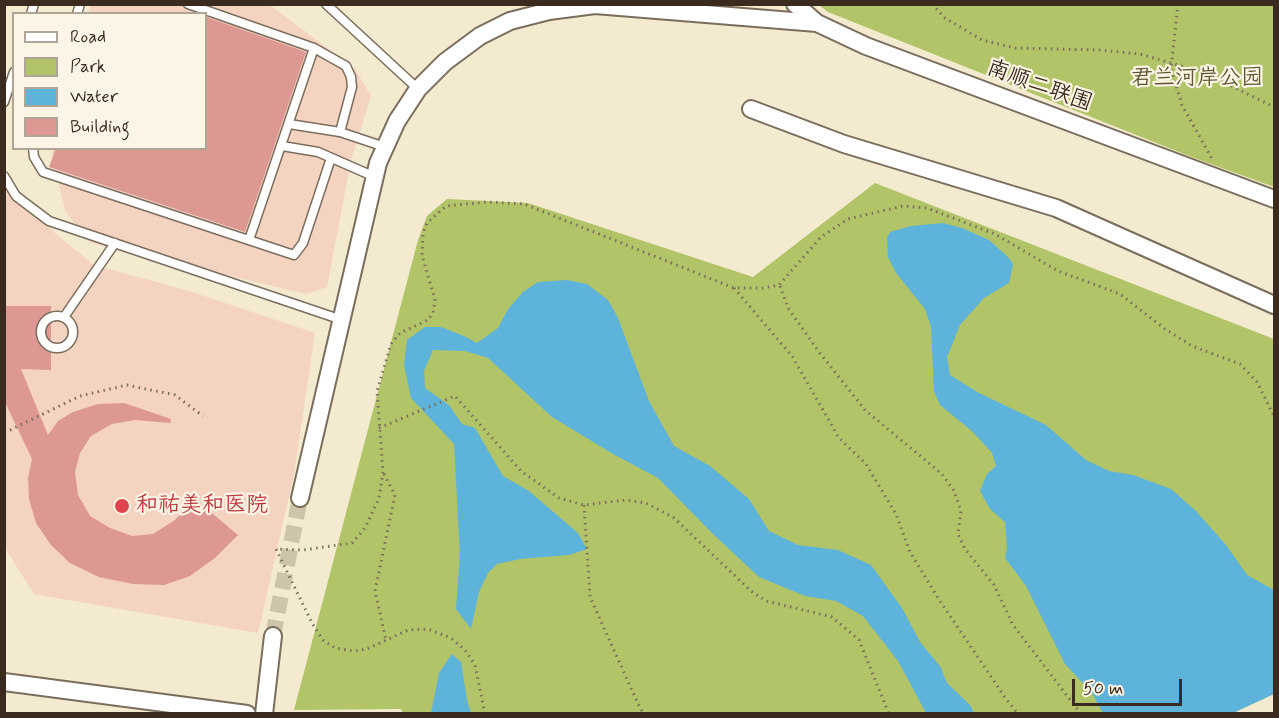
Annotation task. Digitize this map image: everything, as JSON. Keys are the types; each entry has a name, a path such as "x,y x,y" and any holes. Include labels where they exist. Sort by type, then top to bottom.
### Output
{"street":[{"name":"南顺二联围","path":"795,4 817,23 866,46 1275,199"},
{"path":"300,498 375,177 397,121 418,89 445,62 480,36 510,21 549,11 595,5 817,23"},
{"path":"751,110 844,144 1056,208 1275,305"},
{"path":"264,714 273,636"},
{"path":"4,682 247,714"}],"lane":[{"path":"188,4 314,48 346,66 352,87 339,132"},
{"path":"326,4 418,89"},
{"path":"249,240 314,48"},
{"path":"4,102 12,78"},
{"path":"289,124 339,132 385,147"},
{"path":"282,146 318,152 375,177"},
{"path":"33,150 34,157 43,172 294,255 303,243 331,158"},
{"path":"4,176 16,196 49,221 342,320"},
{"path":"64,317 115,243"}],"path":[{"path":"932,4 945,18 982,40 1015,48 1140,54 1205,73 1275,107"},
{"path":"1178,4 1171,69 1182,105 1223,179"},
{"path":"485,714 475,665 465,650 450,638 428,629 408,630 367,649 354,651 335,648 323,640 312,623 276,549 303,550 352,543 365,528 379,498 383,472 377,391 391,344 400,333 428,320 433,313 435,300 422,255 423,233 427,223 446,206 486,202 524,204 734,288 764,288 779,285 821,237 848,219 903,206 927,207 995,234 1058,271 1120,294 1165,329 1192,346 1240,364 1257,382 1275,416"},
{"path":"779,285 788,308 819,352 866,410 942,474 954,491 961,512 958,534 965,549 994,585 1013,624 1081,714"},
{"path":"734,288 792,356 839,438 866,464 896,514 910,552 938,598 1018,714"},
{"path":"4,431 80,396 127,385 175,395 203,416"},
{"path":"379,428 455,396 521,471 559,498 584,505 626,500 646,503 674,518 751,591 766,601 832,617 859,640 889,714"},
{"path":"383,472 394,495 375,591 386,640"},
{"path":"584,505 590,597 644,714"}],"shaded area":[{"path":"91,5 270,5 355,69 371,96 351,160 327,287 306,294 89,242 65,211 53,150 207,150 207,12 88,12"},
{"path":"4,177 56,234 94,265 189,291 315,333 294,474 258,633 34,594 5,548"}],"green space":[{"name":"君兰河岸公园","path":"819,5 1274,5 1274,187 1189,156 828,12"},
{"path":"875,183 1274,339 1274,694 1233,713 403,714 401,709 294,710 418,240 427,216 447,199 528,203 753,277"}],"water":[{"path":"943,223 962,228 989,240 1013,264 1009,283 984,298 960,325 947,357 950,375 979,393 1046,425 1086,460 1109,471 1133,475 1171,489 1196,511 1226,545 1247,575 1274,590 1274,694 1233,713 1103,713 1092,693 1065,664 1026,586 1005,558 1007,548 1005,522 990,509 980,491 987,474 996,466 992,453 973,432 940,405 934,391 931,327 925,309 896,273 888,257 887,238 890,232 911,226"},
{"path":"567,280 587,284 608,300 618,318 649,401 674,446 710,466 749,499 769,531 798,545 838,550 871,565 902,608 920,642 940,666 947,683 970,705 974,713 926,713 898,661 863,616 836,601 805,596 759,577 658,478 552,417 488,358 465,351 433,350 424,371 425,388 449,405 462,424 475,428 503,476 529,491 578,533 587,549 569,555 520,559 497,564 488,573 479,592 471,629 456,609 460,555 454,444 411,398 404,365 407,340 425,327 441,327 477,343 498,328 508,309 523,292 538,282"},
{"path":"452,654 461,662 471,713 431,713 439,673"}],"building":[{"path":"207,17 306,52 245,232 49,167 55,150 207,150"},
{"path":"4,306 51,306 51,370 21,369 48,435 58,421 73,412 98,404 124,403 171,419 170,423 135,420 112,424 91,436 80,453 75,472 78,495 90,516 110,528 132,536 153,534 175,520 195,499 238,535 215,558 190,576 164,585 133,584 99,577 70,563 51,545 36,523 29,499 28,478 32,459 4,400"}],"tunnel":[{"path":"273,636 300,498"}],"place":[{"name":"和祐美和医院","path":"122,506"}]}
